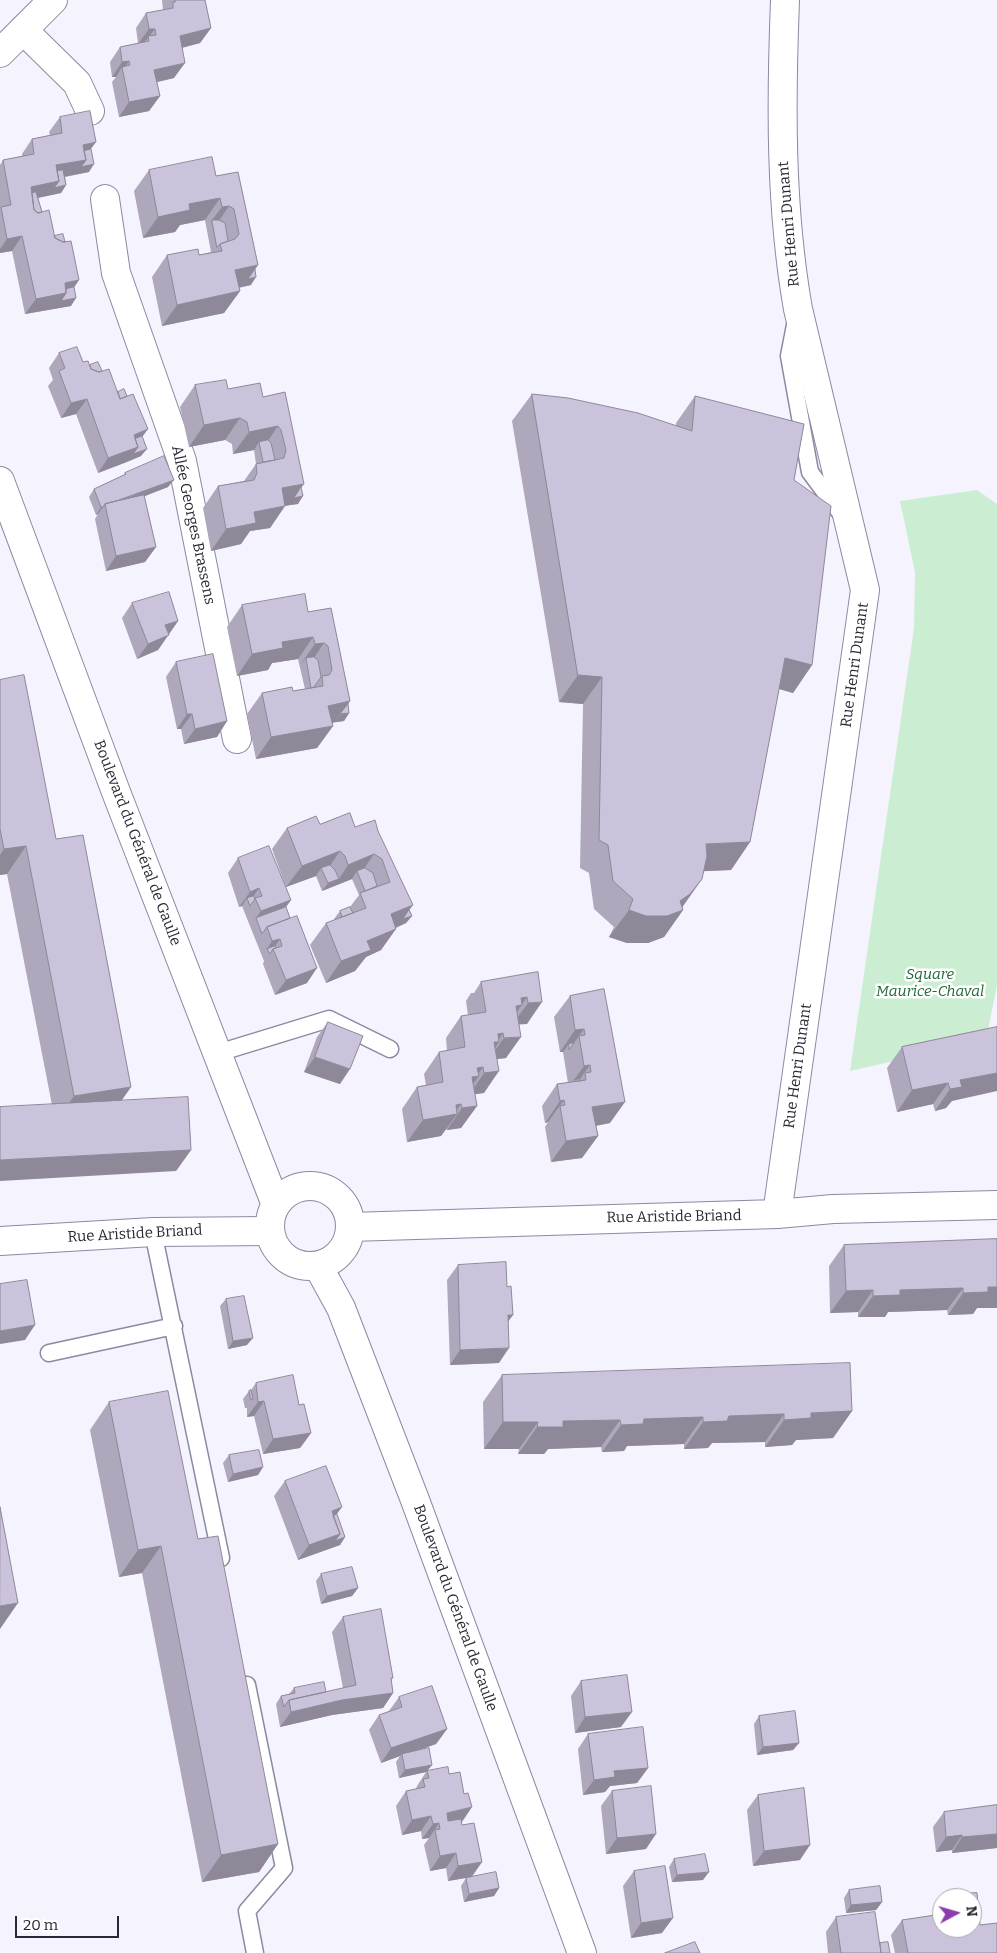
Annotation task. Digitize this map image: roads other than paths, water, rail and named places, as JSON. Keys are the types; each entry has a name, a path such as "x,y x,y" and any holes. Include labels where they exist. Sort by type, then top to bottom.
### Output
{"street":[{"path":"0,53 53,0"},
{"name":"Rue Henri Dunant","path":"777,1214 865,590 798,309 787,233 782,115 785,0"},
{"path":"23,30 77,83 90,110"},
{"name":"Allée Georges Brassens","path":"105,199 116,273 182,461 237,739"},
{"name":"Boulevard du Général de Gaulle","path":"0,481 116,792 276,1205"},
{"path":"309,1186 322,1187 333,1193 343,1202 348,1214 350,1227 348,1240 342,1252 331,1261 318,1266 305,1267 292,1263 281,1255 274,1244 270,1231 271,1217 276,1205 285,1195 296,1188 309,1186"},
{"name":"Rue Aristide Briand","path":"350,1227 777,1214 833,1208 997,1204"},
{"name":"Rue Aristide Briand","path":"0,1241 153,1232 270,1231"},
{"name":"Boulevard du Général de Gaulle","path":"318,1266 341,1308 408,1482 582,1953"}],"lane":[{"path":"218,1053 329,1019 390,1049"},
{"path":"153,1232 225,1578"},
{"path":"49,1353 174,1326"},
{"path":"242,1665 284,1868 247,1911 255,1953"}],"park label":[{"name":"Square Maurice-Chaval","path":"930,984"}]}
